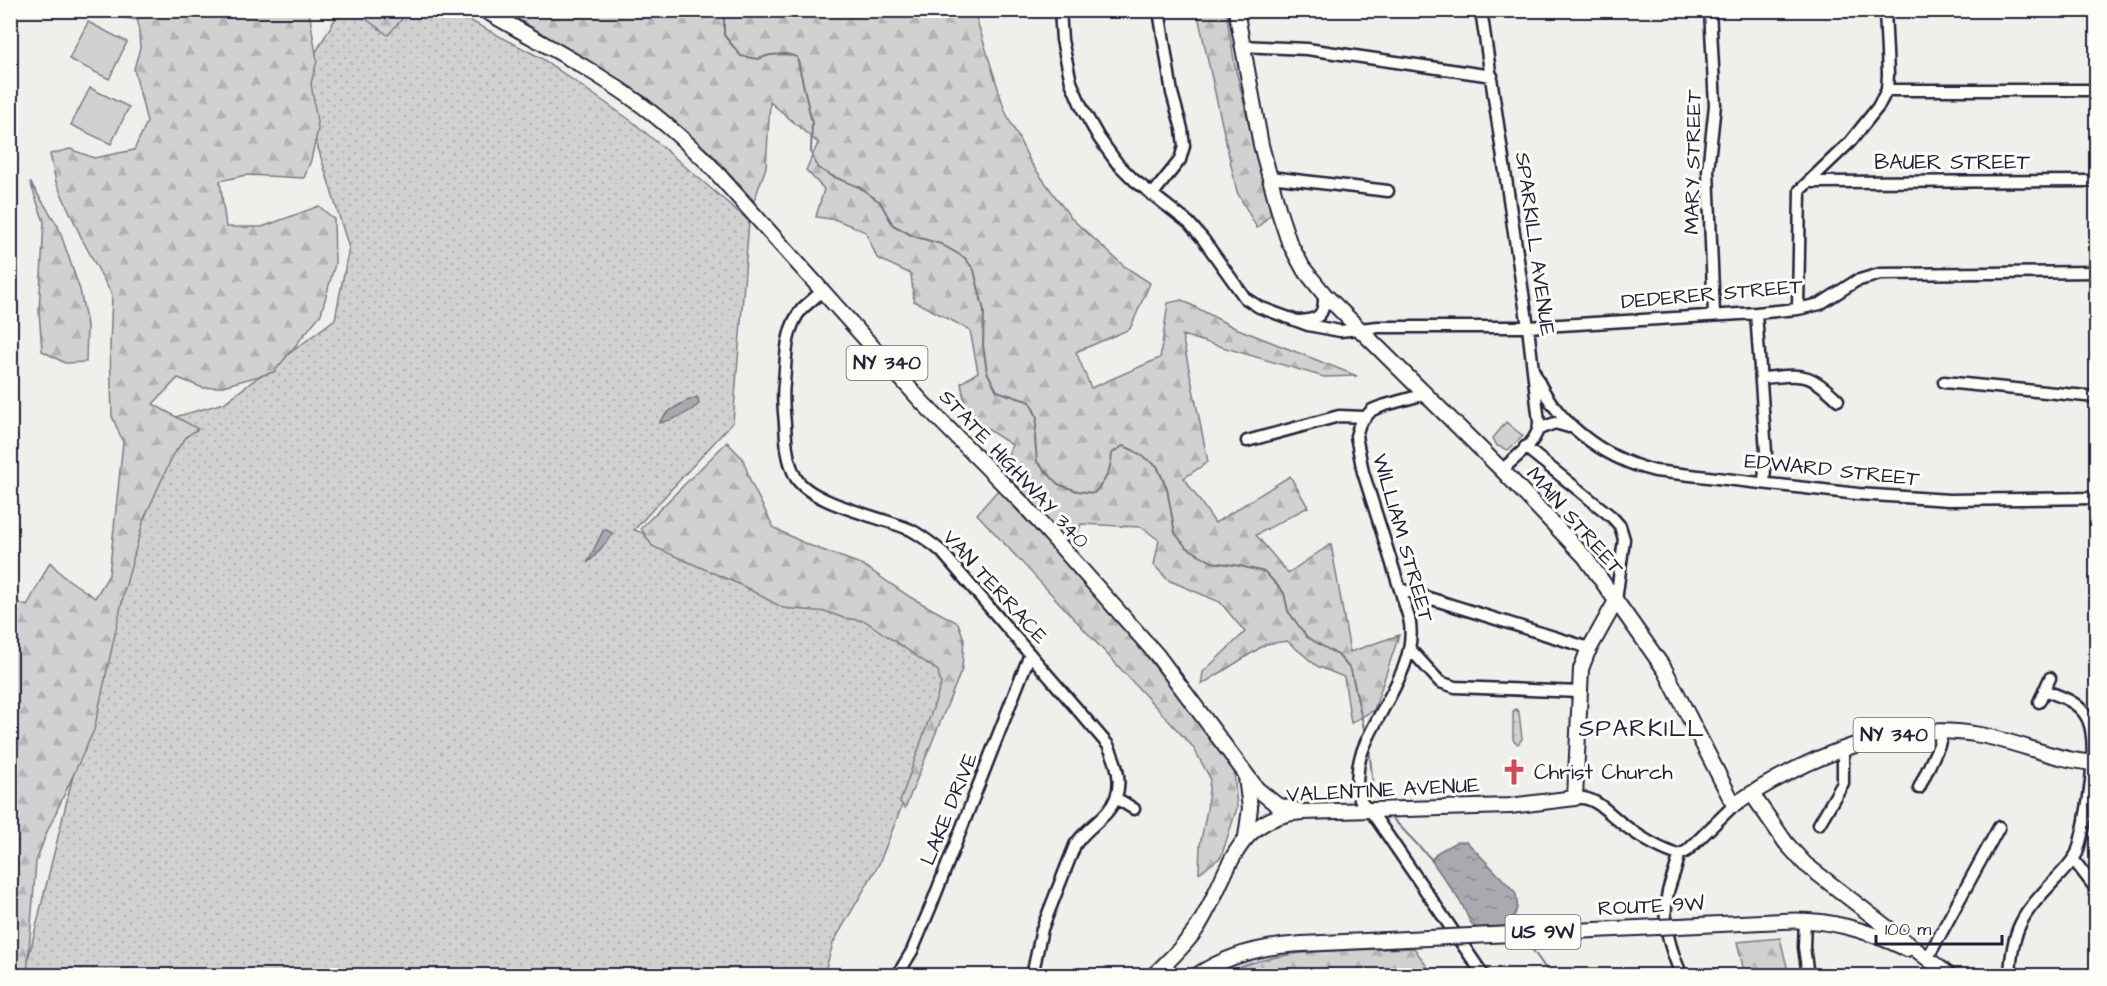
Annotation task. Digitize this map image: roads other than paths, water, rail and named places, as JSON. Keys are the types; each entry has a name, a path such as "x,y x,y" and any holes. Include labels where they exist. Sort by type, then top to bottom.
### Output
{"main road":[{"name":"STATE HIGHWAY 340","path":"484,10 635,100 670,127 706,161 922,402 1026,507 1157,655 1257,789 1283,808 1303,812"},
{"name":"MAIN STREET","path":"1236,10 1241,46 1270,177 1289,242 1303,268 1324,294 1502,470 1582,554 1665,670 1734,805"},
{"path":"1575,798 1581,669 1589,648 1616,601"},
{"name":"NY 340","path":"1734,805 1789,771 1843,750 1896,735 1921,731 1943,730 1987,736 2094,763"},
{"path":"1242,770 1250,796 1246,837"},
{"path":"1752,794 1786,843 1805,864 1928,959"},
{"name":"VALENTINE AVENUE","path":"1153,975 1180,949 1197,927 1246,837 1273,818 1303,812 1510,806 1575,798"},
{"name":"ROUTE 9W","path":"1196,975 1218,963 1244,954 1272,947 1302,944 1805,920 1825,921 1859,930 1928,959"},
{"name":"US 9W","path":"1928,959 1950,975"}],"street":[{"name":"DEDERER STREET","path":"1060,10 1060,29 1071,82 1083,110 1116,163 1152,195 1189,223 1245,298 1259,307 1325,330 1340,331 1378,327 1528,327 1756,313 1798,309 1820,304 1857,281 1880,274 2097,272"},
{"path":"1152,195 1180,160 1184,146 1182,129 1172,93 1159,10"},
{"name":"SPARKILL AVENUE","path":"1481,10 1528,327 1539,429"},
{"name":"MARY STREET","path":"1710,10 1715,105 1708,170 1714,314"},
{"path":"1798,309 1800,190 1850,142 1878,107 1887,90 1885,10"},
{"path":"1241,46 1307,50 1492,76"},
{"path":"1887,90 2097,90"},
{"path":"1270,177 1388,191"},
{"name":"BAUER STREET","path":"1808,182 2097,181"},
{"name":"VAN TERRACE","path":"822,291 801,310 792,324 788,343 783,390 786,444 790,466 797,480 809,491 825,499 910,530 941,551 1108,745 1116,761 1119,781 1116,798"},
{"path":"1295,321 1311,320 1320,315 1325,307 1324,294"},
{"path":"1756,313 1766,452 1764,483"},
{"path":"1533,369 1548,399 1575,430"},
{"path":"1761,378 1798,375 1810,377 1838,400"},
{"path":"1944,382 2097,398"},
{"path":"1247,441 1339,416 1364,417 1382,406 1425,394"},
{"name":"WILLIAM STREET","path":"1364,417 1357,432 1359,456 1411,627 1410,648 1402,669 1359,759 1360,797 1368,809"},
{"path":"1502,470 1539,429 1555,423 1575,430"},
{"name":"EDWARD STREET","path":"1575,430 1634,466 1681,474 1858,494 1950,500 2097,498"},
{"path":"1525,447 1620,526 1624,539 1616,601"},
{"path":"1400,589 1589,648"},
{"path":"1410,648 1440,682 1455,687 1580,692"},
{"name":"LAKE DRIVE","path":"897,975 912,951 931,906 1030,654"},
{"path":"2039,702 2050,678"},
{"path":"2010,975 2012,947 2020,922 2032,905 2073,860 2078,848 2094,763 2092,734 2086,716 2074,703 2044,690"},
{"path":"1919,788 1939,745 1943,730"},
{"path":"1819,824 1843,783 1843,750"},
{"name":"VALENTINE AVENUE","path":"1575,798 1584,797 1595,802 1631,830 1679,855"},
{"path":"1032,975 1042,929 1075,845 1083,833 1108,811 1116,798 1134,808"},
{"path":"1682,975 1665,919 1668,891 1679,855 1687,851 1734,805"},
{"path":"1368,809 1484,975"},
{"path":"1928,959 1999,828"},
{"path":"2073,860 2097,889"},
{"path":"1805,920 1804,947 1808,975"}],"water":[{"path":"697,397 699,404 690,411 659,423 670,411"},
{"path":"604,529 614,534 587,563"},
{"path":"1456,842 1467,842 1515,892 1516,912 1504,927 1488,932 1479,930 1472,924 1461,903 1431,860 1438,852"}],"waterway":[{"path":"724,10 724,35 741,56 758,59 770,55 786,54 797,57 812,123 811,153 818,168 859,187 880,202 893,225 913,236 941,244 965,258 974,270 984,311 983,345 987,372 997,391 1030,402 1037,417 1035,438 1037,462 1058,484 1077,491 1094,493 1107,475 1112,453 1123,446 1157,466 1167,489 1175,533 1186,547 1212,562 1265,572 1284,593 1288,611 1307,637 1338,655 1351,670 1365,733"},
{"path":"1369,747 1373,785 1385,800"},
{"path":"1394,820 1433,861"},
{"path":"1511,919 1518,929"},
{"path":"1525,939 1551,976"}],"place":[{"name":"Christ Church","path":"1514,772"}],"district":[{"name":"SPARKILL","path":"1642,729"}]}
